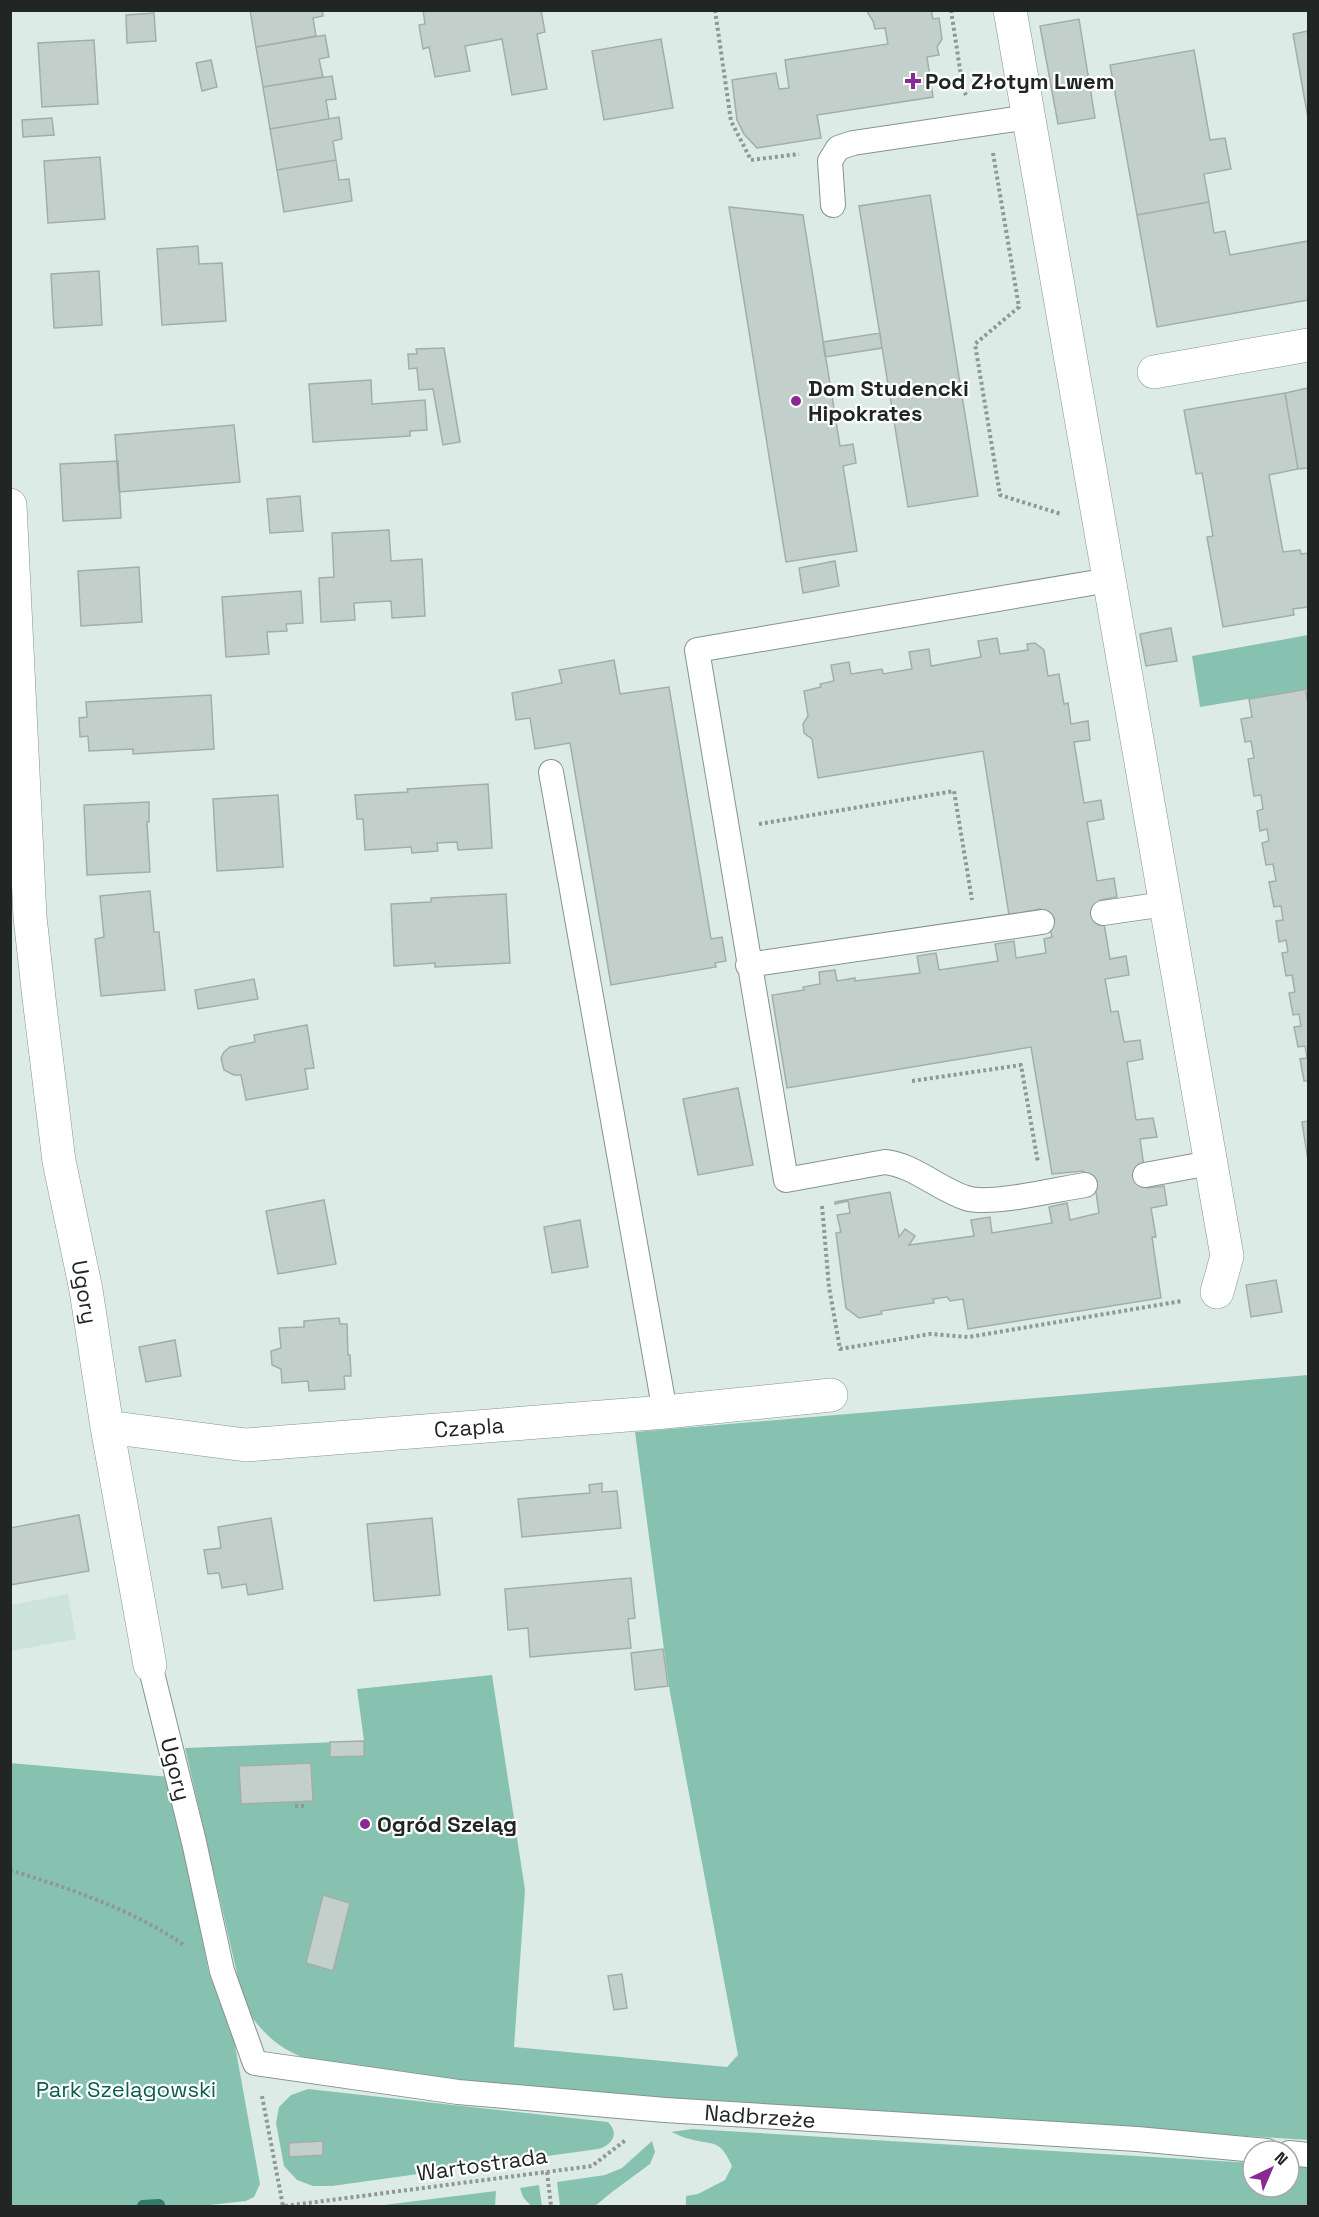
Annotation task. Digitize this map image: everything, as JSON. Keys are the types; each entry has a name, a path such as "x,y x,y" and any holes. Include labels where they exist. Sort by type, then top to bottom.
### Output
{"street":[{"path":"1010,10 1227,1256 1217,1292"},
{"path":"1154,372 1308,345"},
{"name":"Ugory","path":"11,519 20,917 59,1161 86,1290 107,1427 150,1665"},
{"name":"Czapla","path":"107,1427 246,1444 665,1413 831,1395"}],"lane":[{"path":"833,205 830,161 838,148 853,143 1029,117"},
{"path":"1085,1185 993,1200 969,1200 900,1165 885,1162 786,1180 748,965 697,650 1109,580"},
{"path":"551,772 665,1413"},
{"path":"1103,913 1165,904"},
{"path":"748,965 1042,922"},
{"path":"1145,1174 1210,1163"},
{"name":"Ugory","path":"150,1665 194,1842 222,1971 255,2063"},
{"name":"Nadbrzeże","path":"255,2063 458,2092 665,2110 1137,2139 1241,2149"}],"path":[{"path":"715,10 731,121 751,160 838,148"},
{"path":"951,10 963,89 990,135 1018,307 975,344 1000,495 1061,514"},
{"path":"726,829 954,791 978,931"},
{"path":"912,1081 1021,1065 1043,1192"},
{"path":"822,1207 829,1287 840,1349 930,1334 969,1337 1175,1303 1217,1292"},
{"path":"295,1806 307,1806"},
{"path":"10,1870 76,1890 159,1928 222,1971"},
{"path":"255,2063 284,2206"},
{"name":"Wartostrada","path":"284,2206 592,2166 665,2110"},
{"path":"548,2172 551,2206"}],"shaded area":[{"path":"68,1594 76,1639 11,1651 11,1605"}],"green space":[{"path":"1308,635 1308,689 1200,707 1192,656"},
{"path":"1308,1375 1308,2140 609,2095 458,2080 312,2061 282,2047 259,2026 245,2008 185,1748 364,1741 357,1689 492,1675 525,1890 514,2047 727,2067 738,2055 669,1687 635,1432"},
{"name":"Park Szelągowski","path":"10,1763 170,1777 209,1973 234,2040 260,2184 254,2197 246,2201 201,2206 11,2206"},
{"path":"308,2089 608,2122 612,2126 614,2135 607,2145 598,2149 332,2186 313,2186 297,2180 284,2166 276,2123 279,2107 291,2095"},
{"path":"692,2129 1241,2162 1241,2199 1301,2199 1301,2166 1308,2167 1308,2206 686,2206 686,2196 698,2194 725,2180 732,2166 720,2147 671,2132"},
{"path":"652,2141 655,2152 650,2164 595,2206 560,2206 557,2182 605,2175 622,2168"},
{"path":"539,2185 542,2206 531,2206 523,2197 520,2188"},
{"path":"496,2191 495,2206 376,2206"}],"building":[{"path":"250,10 322,10 323,16 313,18 316,36 256,47"},
{"path":"423,10 541,10 545,32 537,34 547,89 512,95 502,39 465,46 470,71 435,77 429,47 423,49 419,25 425,24"},
{"path":"866,10 931,10 933,19 939,18 942,39 937,47 939,55 927,57 933,97 817,115 821,138 757,148 744,134 737,120 732,80 776,73 779,89 789,88 785,60 888,44 885,28 875,29"},
{"path":"154,13 156,41 127,43 126,15"},
{"path":"1079,19 1095,118 1058,124 1040,26"},
{"path":"1308,31 1308,118 1293,34"},
{"path":"325,35 329,57 319,59 323,77 263,87 256,47"},
{"path":"661,39 673,108 604,120 592,51"},
{"path":"94,40 98,104 42,107 38,43"},
{"path":"1194,50 1210,140 1225,138 1231,169 1204,174 1209,202 1137,215 1110,65"},
{"path":"211,60 217,87 202,91 196,63"},
{"path":"332,76 336,99 326,100 329,119 270,129 263,87"},
{"path":"339,117 342,139 333,141 336,160 277,170 270,129"},
{"path":"52,118 54,135 23,137 22,120"},
{"path":"100,157 105,219 48,223 44,161"},
{"path":"336,160 339,180 349,179 352,201 284,212 277,170"},
{"path":"930,195 978,496 908,507 859,206"},
{"path":"1209,202 1214,233 1225,231 1230,255 1308,241 1308,300 1157,327 1137,215"},
{"name":"Dom Studencki Hipokrates","path":"729,207 803,215 840,446 853,444 856,463 843,466 857,551 786,562"},
{"path":"198,246 199,264 222,263 226,321 162,325 157,249"},
{"path":"99,271 102,325 54,328 51,274"},
{"path":"880,333 882,348 825,357 823,342"},
{"path":"444,348 460,442 443,445 433,389 419,390 417,368 409,369 408,354 417,354 416,349"},
{"path":"371,380 372,404 425,400 427,430 410,431 410,436 313,442 309,384"},
{"path":"1308,388 1308,468 1298,469 1285,393"},
{"path":"1285,393 1298,469 1269,475 1283,552 1300,550 1301,554 1308,553 1308,607 1293,609 1294,615 1223,627 1207,537 1213,536 1202,473 1196,474 1184,410"},
{"path":"234,425 240,482 119,492 115,435"},
{"path":"118,461 121,518 63,521 60,464"},
{"path":"300,496 303,531 270,533 267,499"},
{"path":"389,530 391,561 422,559 425,616 392,618 391,601 354,603 355,620 321,622 319,578 334,577 332,533"},
{"path":"835,561 839,586 803,593 799,568"},
{"path":"139,567 142,622 81,626 78,571"},
{"path":"301,591 303,623 286,624 287,631 267,632 269,654 226,657 222,597"},
{"path":"1171,628 1177,661 1146,666 1140,634"},
{"path":"997,638 1000,654 1028,650 1027,644 1035,643 1044,650 1048,676 1059,674 1064,704 1068,703 1071,724 1088,721 1090,740 1074,742 1084,803 1101,800 1104,819 1087,822 1097,881 1114,878 1117,897 1100,900 1110,959 1126,956 1129,975 1105,979 1111,1012 1118,1011 1124,1042 1140,1040 1143,1059 1127,1062 1136,1120 1153,1118 1157,1137 1140,1139 1147,1188 1164,1186 1167,1205 1151,1208 1156,1237 1152,1237 1161,1298 968,1329 963,1299 950,1301 947,1297 933,1299 934,1303 881,1311 882,1314 859,1318 846,1308 836,1233 841,1232 837,1215 850,1213 848,1201 835,1204 835,1202 890,1192 899,1237 905,1229 915,1236 909,1245 974,1236 971,1220 990,1217 992,1233 1052,1223 1049,1207 1067,1203 1070,1220 1099,1213 1095,1185 1085,1187 1083,1171 1052,1174 1031,1047 787,1088 772,995 804,990 803,987 820,984 819,972 835,970 837,981 920,973 917,956 936,953 939,970 998,961 995,944 1014,941 1016,958 1046,953 1044,939 1052,937 1049,924 1043,925 1040,909 1009,915 983,751 818,778 812,739 804,733 803,724 808,716 804,691 834,681 831,665 849,662 851,674 882,669 883,674 912,669 909,652 929,649 931,666 981,657 978,641"},
{"path":"614,660 620,694 669,687 711,939 722,937 726,961 715,963 716,967 611,985 570,743 535,749 530,718 516,720 512,693 562,683 559,670"},
{"path":"1308,689 1306,692 1308,705 1308,1081 1304,1081 1300,1059 1307,1058 1305,1046 1298,1047 1294,1027 1301,1026 1299,1014 1293,1015 1289,993 1295,992 1292,975 1286,976 1282,953 1288,952 1286,940 1279,942 1276,921 1283,920 1281,906 1274,907 1269,882 1276,881 1273,864 1266,865 1262,843 1269,841 1267,829 1260,831 1257,811 1263,809 1261,795 1254,796 1248,759 1254,758 1251,741 1245,742 1241,719 1252,717 1249,699"},
{"path":"211,695 214,749 133,754 133,749 89,751 88,736 80,737 79,718 87,717 86,702"},
{"path":"488,784 492,848 458,850 457,842 437,843 438,851 412,853 411,847 365,850 363,819 357,819 355,795"},
{"path":"278,795 283,867 217,871 213,799"},
{"path":"149,802 149,822 147,822 150,872 87,875 84,805"},
{"path":"150,891 154,932 159,932 165,990 101,996 95,939 104,937 100,896"},
{"path":"506,894 510,963 435,967 435,963 394,966 391,904 431,902 431,898"},
{"path":"254,979 258,999 198,1009 195,990"},
{"path":"307,1025 314,1068 305,1069 308,1089 246,1100 241,1075 234,1075 224,1070 221,1058 224,1052 230,1047 255,1042 254,1035"},
{"path":"738,1088 753,1165 698,1175 683,1099"},
{"path":"1308,1121 1308,1161 1302,1122"},
{"path":"324,1200 336,1264 278,1274 266,1211"},
{"path":"580,1220 588,1267 552,1273 544,1227"},
{"path":"1276,1280 1282,1312 1251,1317 1246,1285"},
{"path":"339,1318 340,1324 347,1324 348,1355 350,1355 351,1376 344,1376 345,1389 309,1391 308,1381 282,1383 281,1369 272,1365 271,1351 281,1348 279,1328 304,1327 304,1321"},
{"path":"175,1340 181,1376 146,1382 139,1347"},
{"path":"602,1483 602,1492 617,1491 621,1528 522,1537 518,1499 590,1493 589,1485"},
{"path":"79,1515 89,1571 10,1585 10,1528"},
{"path":"271,1518 283,1589 248,1595 246,1584 222,1588 219,1573 208,1574 204,1550 221,1548 218,1527"},
{"path":"432,1518 440,1595 374,1601 367,1524"},
{"path":"631,1578 635,1618 628,1619 631,1648 530,1657 528,1628 508,1630 505,1589"},
{"path":"663,1649 668,1686 635,1690 631,1653"},
{"path":"364,1741 364,1756 330,1757 330,1742"},
{"path":"311,1763 313,1801 241,1804 239,1766"},
{"path":"323,1895 350,1903 333,1971 306,1963"},
{"path":"622,1974 627,2008 614,2010 608,1976"},
{"path":"323,2141 323,2155 289,2157 289,2143"}],"waterway":[{"path":"143,2206 159,2205"}],"place":[{"name":"Pod Złotym Lwem","path":"913,81"},
{"name":"Dom Studencki Hipokrates","path":"796,401"},
{"name":"Ogród Szeląg","path":"365,1824"}]}
